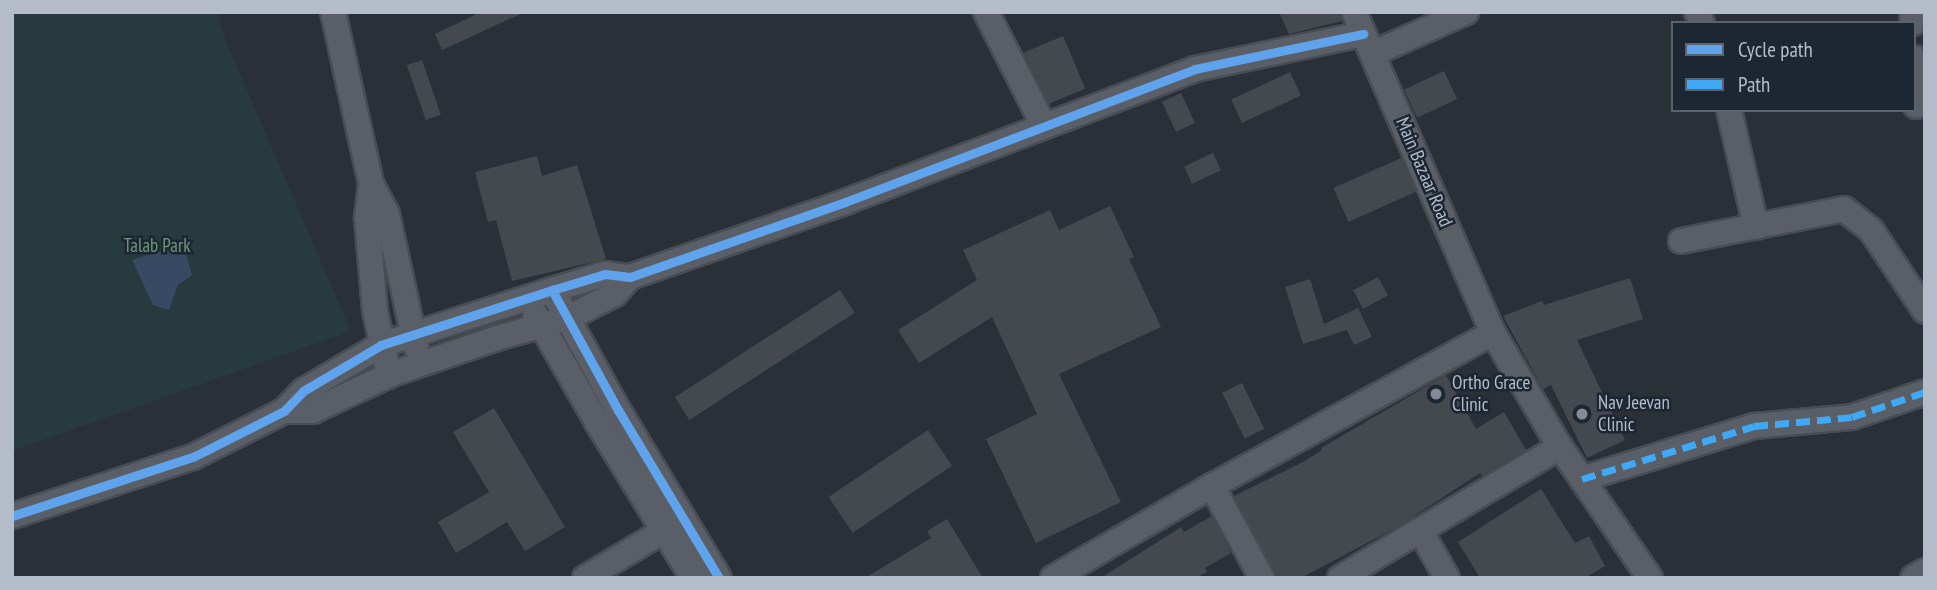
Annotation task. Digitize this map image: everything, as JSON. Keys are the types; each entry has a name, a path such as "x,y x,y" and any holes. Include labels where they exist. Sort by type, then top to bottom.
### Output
{"street":[{"path":"333,12 371,184 387,214 419,363"},
{"path":"12,516 193,457 284,411 303,391 381,345 413,333 605,274 630,277 845,202 1195,69 1466,12"},
{"path":"996,15 1044,126"},
{"name":"Main Bazaar Road","path":"1364,33 1493,333 1560,447 1650,578"},
{"path":"1729,112 1756,227"},
{"path":"371,184 367,219 381,345 389,375"},
{"path":"1681,241 1844,209 1871,230 1925,311"},
{"path":"284,411 313,411 419,363 568,318 615,294 630,277"},
{"path":"552,290 618,410 674,525 693,578"},
{"path":"526,297 542,327 674,525 719,578"},
{"path":"1053,578 1212,486 1493,333"},
{"path":"1581,479 1754,426 1852,416 1925,392"},
{"path":"1340,578 1560,447"},
{"path":"1212,486 1262,578"},
{"path":"585,578 674,525"},
{"path":"1420,530 1447,578"},
{"path":"1913,578 1925,571"}],"green space":[{"name":"Talab Park","path":"12,12 217,12 227,44 351,331 12,451"}],"water":[{"path":"183,244 192,275 178,285 169,310 153,305 132,260"}],"building":[{"path":"481,12 525,12 442,50 435,34"},
{"path":"1279,12 1339,12 1342,21 1289,34"},
{"path":"1063,36 1085,88 1046,105 1023,53"},
{"path":"422,60 441,115 426,120 407,65"},
{"path":"1444,71 1457,99 1417,118 1404,90"},
{"path":"1290,72 1301,96 1242,123 1231,99"},
{"path":"1181,93 1195,123 1176,132 1162,102"},
{"path":"1213,153 1221,170 1192,184 1184,167"},
{"path":"537,156 542,176 577,165 606,259 512,281 496,220 488,222 475,172"},
{"path":"1401,158 1416,192 1348,222 1333,188"},
{"path":"1110,206 1134,257 1129,259 1161,327 1059,374 1121,502 1036,543 986,439 1037,414 992,317 919,363 898,330 977,280 963,250 1050,210 1059,230"},
{"path":"1378,277 1388,296 1363,309 1353,290"},
{"path":"1630,278 1643,319 1577,340 1625,440 1587,458 1551,385 1543,389 1503,316 1542,301 1544,305"},
{"path":"1310,279 1324,324 1358,308 1372,337 1354,345 1347,330 1303,344 1285,287"},
{"path":"840,290 855,313 689,420 675,397"},
{"path":"1446,375 1476,429 1504,412 1526,450 1482,476 1480,473 1399,526 1301,578 1277,578 1234,496 1305,461 1322,450 1321,448"},
{"path":"1242,383 1264,429 1245,438 1222,393"},
{"path":"494,408 565,527 525,551 507,522 456,553 438,522 489,492 453,432"},
{"path":"928,430 952,466 853,533 829,497"},
{"path":"1541,489 1575,543 1589,536 1605,566 1585,578 1480,578 1458,542"},
{"path":"1212,516 1231,553 1205,568 1207,572 1196,578 1101,578 1181,527 1184,532"},
{"path":"947,519 983,578 865,578 931,538 927,531"}],"marked path":[{"path":"1582,479 1754,426 1852,417 1925,392"}],"cycle path":[{"path":"552,290 605,274 630,277 845,202 1195,69 1363,34"},
{"path":"12,516 193,457 284,411 303,391 381,345 552,290 618,410 719,578"}],"place":[{"name":"Ortho Grace Clinic","path":"1436,394"},
{"name":"Nav Jeevan Clinic","path":"1582,414"}]}
